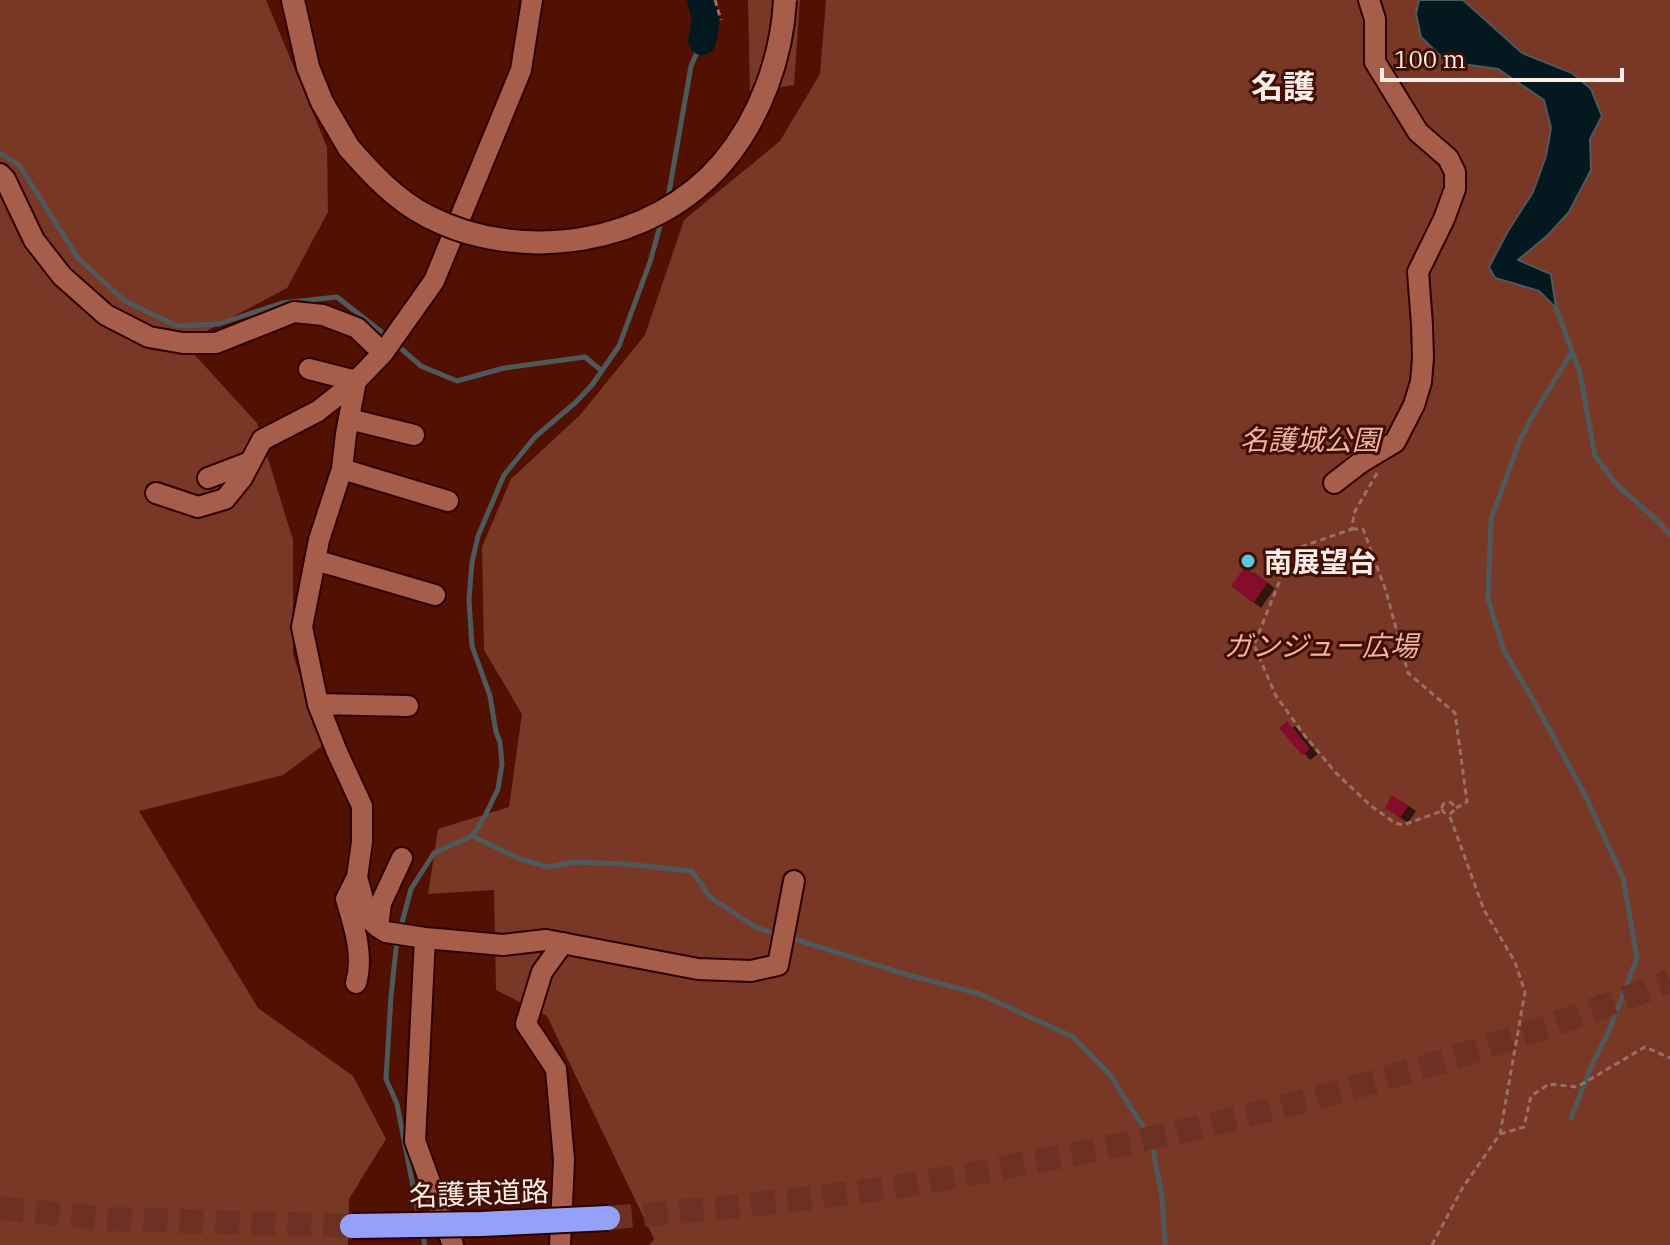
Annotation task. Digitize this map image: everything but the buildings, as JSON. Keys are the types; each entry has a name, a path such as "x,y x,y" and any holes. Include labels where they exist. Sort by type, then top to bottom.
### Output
{"highway":[{"name":"名護東道路","path":"352,1226 608,1218"}],"main road":[{"path":"293,0 308,67 322,102 349,148 379,181 427,217 452,227 478,236 535,243 567,242 602,235 656,214 702,183 722,164 761,100 772,72 785,0"}],"street":[{"path":"156,493 198,507 225,499 242,478 262,440 318,411 356,381 385,351 434,281 521,70 532,0"},
{"path":"1334,483 1395,442 1414,405 1421,382 1423,358 1418,272 1455,189 1455,172 1448,158 1418,132 1375,62 1375,19 1369,0"},
{"path":"0,174 34,240 62,276 106,315 149,337 183,343 216,343 294,312 323,315 357,328 385,351"},
{"path":"309,369 356,381"},
{"path":"356,381 342,469 319,540 302,627 318,704 362,806 362,842 357,877 346,899 357,935 361,967 356,983"},
{"path":"349,419 414,435"},
{"path":"208,478 250,462"},
{"path":"342,469 448,501"},
{"path":"315,560 435,595"},
{"path":"318,704 408,706"},
{"path":"382,930 381,903 402,858"},
{"path":"357,877 368,918 382,930 503,945 546,940 698,969 751,971 778,965 794,881"},
{"path":"419,937 415,1141 453,1245"},
{"path":"560,1245 564,1160 556,1069 526,1024 542,972 563,943"}],"path":[{"path":"715,0 721,20"},
{"path":"1352,529 1354,513 1395,442"},
{"path":"1442,811 1403,825 1395,823 1371,806 1336,773 1276,696 1254,645 1292,550 1352,529 1363,529 1386,591 1408,673 1455,713 1467,802 1449,814"},
{"path":"1442,811 1442,806 1447,802 1454,809"},
{"path":"1442,811 1449,814"},
{"path":"1432,1245 1463,1187 1500,1134 1525,992 1515,962 1484,910 1449,814"},
{"path":"1500,1134 1524,1127 1531,1096 1549,1084 1577,1087 1645,1047 1670,1058"}],"green space":[{"path":"0,0 266,0 327,147 328,212 287,288 184,343 257,423 293,540 293,654 322,746 283,775 139,811 258,1008 353,1076 386,1139 349,1199 348,1245 0,1245"},
{"path":"748,0 800,0 794,85 750,92"},
{"name":"名護城公園","path":"826,0 1670,0 1670,1245 649,1245 654,1239 547,1016 496,990 494,890 428,894 438,829 509,807 522,714 484,650 482,547 511,479 580,415 645,335 684,220 780,141 820,74"}],"water":[{"path":"1419,0 1463,0 1522,53 1572,73 1591,89 1602,116 1590,139 1591,170 1569,212 1518,260 1551,274 1556,308 1539,291 1495,278 1489,267 1533,192 1546,156 1551,128 1544,100 1498,69 1447,62 1421,37 1416,14"}],"waterway":[{"path":"701,0 706,19 702,41"},
{"path":"668,198 691,66 702,41"},
{"path":"0,153 19,165 78,258 125,301 177,326 219,324 282,303 337,297 388,337"},
{"path":"400,930 411,889 434,853 472,836 498,789 502,764 500,742 490,696 472,646 469,600 478,536 504,475 535,437 592,385 619,346 650,262 662,219"},
{"path":"1556,308 1580,373 1595,456 1617,485 1670,535"},
{"path":"396,344 421,366 457,381 504,368 585,357 602,371"},
{"path":"1571,1118 1637,958 1623,878 1586,797 1504,651 1488,599 1491,519 1520,440 1572,352"},
{"path":"472,836 520,859 549,867 574,862 692,871 710,897 757,928 778,934"},
{"path":"788,937 980,994 1073,1037 1110,1075 1151,1139 1162,1197 1165,1245"},
{"path":"397,940 386,1079 397,1104 419,1217"},
{"path":"421,1230 425,1245"}],"tunnel":[{"path":"608,1218 764,1203 920,1183 1191,1129 1353,1088 1433,1064 1592,1011 1670,981"},
{"path":"0,1208 112,1219 352,1226"}],"place":[{"name":"南展望台","path":"1248,561"}],"district":[{"name":"名護","path":"1283,86"}],"park label":[{"name":"ガンジュー広場","path":"1321,645"}]}
